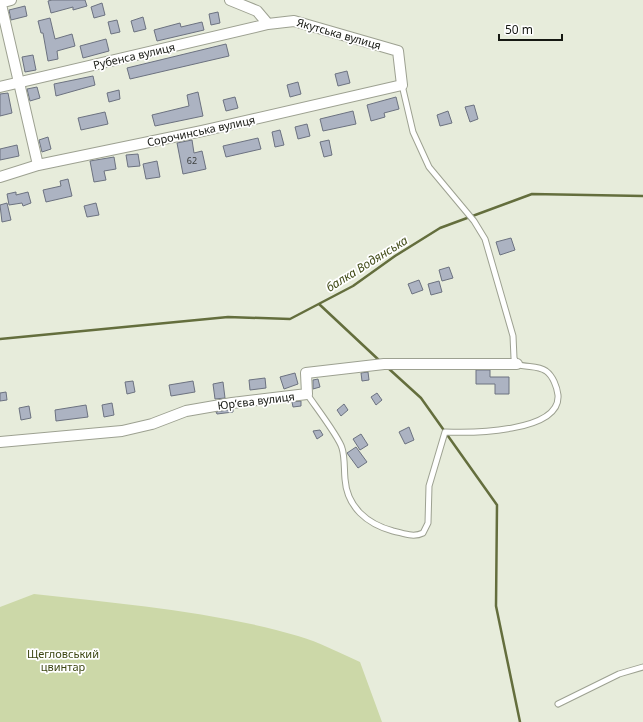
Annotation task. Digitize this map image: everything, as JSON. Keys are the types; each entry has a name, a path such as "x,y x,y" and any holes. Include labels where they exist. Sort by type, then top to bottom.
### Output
{"street":[{"path":"230,0 257,11 268,24"},
{"path":"3,1 19,83 38,165"},
{"name":"Якутська вулиця","path":"268,24 294,21 398,51 402,85"},
{"name":"Рубенса вулиця","path":"0,87 268,24"},
{"name":"Сорочинська вулиця","path":"0,177 38,165 202,131 402,85"},
{"name":"Юр’єва вулиця","path":"0,442 122,430 152,424 186,411 232,403 307,394 306,373 384,364 517,364"}],"lane":[{"path":"307,394 342,447 345,467 344,480 350,498 358,511 373,524 410,535 418,535 426,528 428,523 429,486 445,432 474,433 515,428 539,420 550,414 556,407 558,398 557,387 547,372 536,367 525,368 517,364 514,358 514,336 485,239 474,221 429,167 412,132 402,85"},
{"path":"558,704 619,674 643,667"}],"green space":[{"name":"Щегловський цвинтар","path":"34,594 200,614 266,627 314,641 360,662 382,722 0,722 0,607"}],"building":[{"path":"85,0 87,6 73,10 73,7 51,13 48,1"},
{"path":"102,3 105,15 94,18 91,7"},
{"path":"25,6 27,16 11,20 9,10"},
{"path":"218,12 220,23 211,25 209,14"},
{"path":"143,17 146,29 134,32 131,21"},
{"path":"50,18 55,39 72,34 75,46 57,51 58,59 48,61 43,33 41,33 38,21"},
{"path":"117,20 120,32 111,34 108,22"},
{"path":"202,22 204,30 157,41 154,30 180,23 181,27"},
{"path":"106,39 109,51 83,58 80,46"},
{"path":"226,44 229,56 130,79 127,68"},
{"path":"33,55 36,70 25,72 22,57"},
{"path":"347,71 350,83 338,86 335,74"},
{"path":"93,76 95,85 56,96 54,84"},
{"path":"298,82 301,94 290,97 287,85"},
{"path":"37,87 40,98 30,101 27,89"},
{"path":"119,90 120,99 109,102 107,93"},
{"path":"198,92 203,116 155,126 152,115 189,106 187,95"},
{"path":"8,93 12,113 0,116 0,94"},
{"path":"235,97 238,108 226,111 223,100"},
{"path":"396,97 399,109 384,113 385,117 371,121 367,105"},
{"path":"474,105 478,119 470,122 465,107"},
{"path":"353,111 356,124 323,131 320,119"},
{"path":"448,111 452,123 440,126 437,115"},
{"path":"105,112 108,124 81,130 78,118"},
{"path":"307,124 310,136 298,139 295,127"},
{"path":"280,130 284,145 275,147 272,132"},
{"path":"48,137 51,149 42,152 39,140"},
{"path":"258,138 261,149 226,157 223,146"},
{"path":"192,140 194,153 202,151 206,169 183,174 177,143"},
{"path":"329,140 332,155 324,157 320,142"},
{"path":"17,145 19,156 0,160 0,149"},
{"path":"138,154 140,166 128,167 126,155"},
{"path":"114,157 116,169 104,171 106,180 94,182 90,161"},
{"path":"157,161 160,177 146,179 143,164"},
{"path":"68,179 72,196 46,202 43,190 61,186 60,181"},
{"path":"16,192 16,195 28,192 31,203 23,206 22,203 9,205 7,194"},
{"path":"7,203 11,220 2,222 0,205"},
{"path":"96,203 99,215 87,217 84,206"},
{"path":"511,238 515,250 500,255 496,242"},
{"path":"449,267 453,278 442,281 439,270"},
{"path":"419,280 423,290 412,294 408,284"},
{"path":"439,281 442,292 431,295 428,284"},
{"path":"476,370 490,370 490,377 509,377 509,394 495,394 495,384 476,384"},
{"path":"368,372 369,380 362,381 361,373"},
{"path":"295,373 298,384 284,389 280,377"},
{"path":"265,378 266,388 250,390 249,380"},
{"path":"318,379 320,387 313,389 313,380"},
{"path":"133,381 135,392 127,394 125,382"},
{"path":"193,381 195,392 171,396 169,385"},
{"path":"223,382 225,398 215,399 213,384"},
{"path":"6,392 7,400 0,401 0,393"},
{"path":"377,393 382,400 376,405 371,397"},
{"path":"301,401 301,406 293,407 292,402"},
{"path":"112,403 114,415 104,417 102,405"},
{"path":"344,404 348,410 341,416 337,410"},
{"path":"86,405 88,417 56,421 55,410"},
{"path":"29,406 31,418 21,420 19,408"},
{"path":"233,409 233,412 217,414 216,412"},
{"path":"409,427 414,440 405,444 399,432"},
{"path":"320,430 323,435 317,439 313,431"},
{"path":"361,434 368,445 360,450 353,439"},
{"path":"356,447 367,462 358,468 347,453"}],"waterway":[{"name":"балка Водянська","path":"0,339 228,317 290,319 353,286 395,256 440,228 532,194 643,196"},
{"path":"319,304 381,362"},
{"path":"388,368 421,398 497,505 496,606 520,722"}]}
